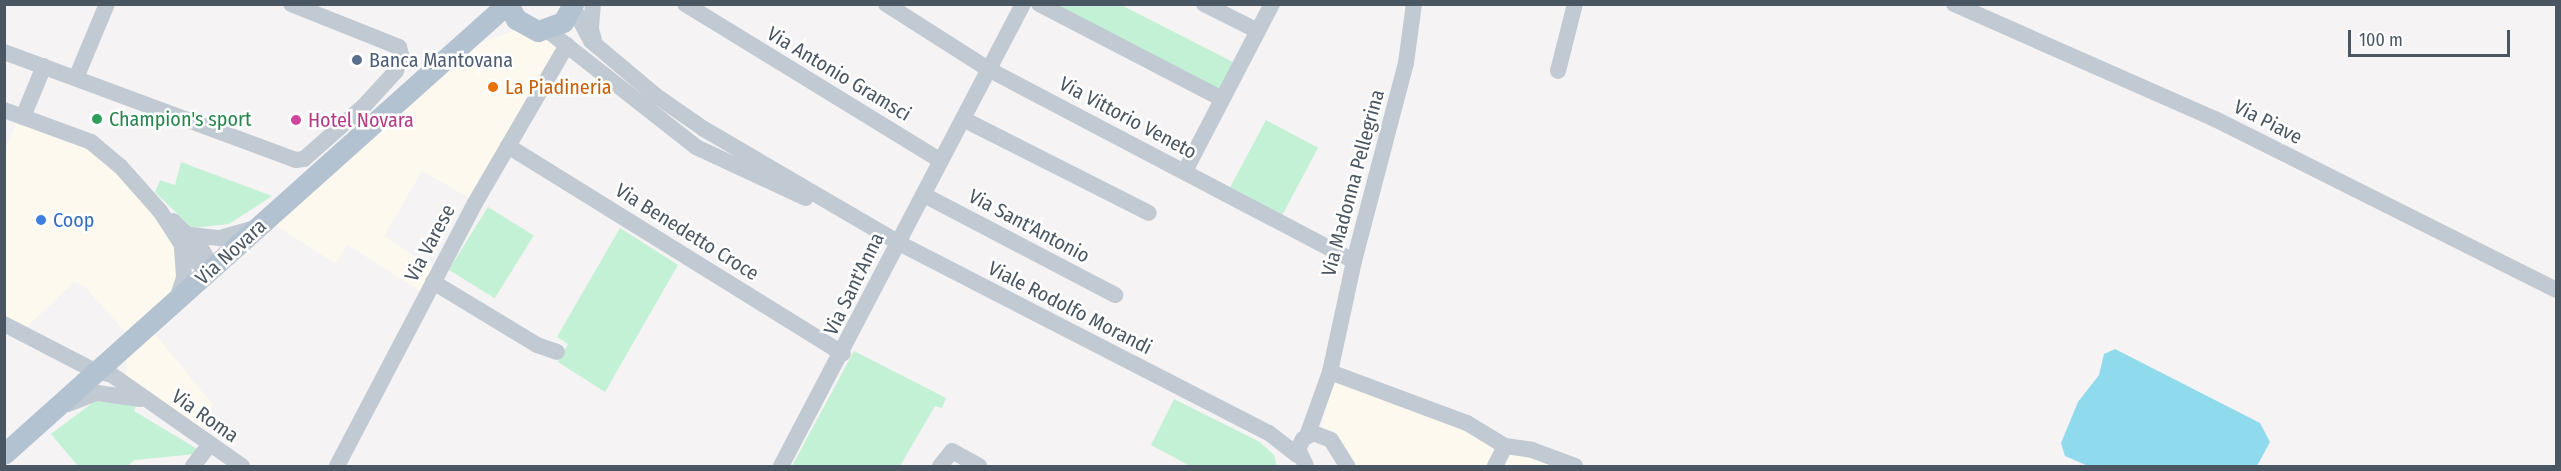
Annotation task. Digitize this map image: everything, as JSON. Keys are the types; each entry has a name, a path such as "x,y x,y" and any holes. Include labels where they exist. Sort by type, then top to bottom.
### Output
{"main road":[{"path":"508,4 522,25 547,30 563,22 581,5"},
{"name":"Via Novara","path":"5,453 176,301 208,269 259,227 369,115 457,50 508,4"},
{"name":"Via Novara","path":"457,50 522,25"}],"street":[{"path":"76,78 107,4"},
{"name":"Via Antonio Gramsci","path":"685,4 941,161"},
{"name":"Via Vittorio Veneto","path":"886,4 988,69 1354,261"},
{"name":"Via Sant'Anna","path":"782,466 843,354 897,242 924,195 1023,4"},
{"path":"1039,4 1220,98"},
{"path":"1204,4 1258,31"},
{"path":"1185,171 1220,98 1272,4"},
{"name":"Via Madonna Pellegrina","path":"1301,453 1330,372 1354,261 1406,63 1414,4"},
{"path":"1558,71 1575,4"},
{"name":"Via Piave","path":"1954,4 2214,118 2556,290"},
{"name":"Viale Rodolfo Morandi","path":"581,5 583,29 599,48 704,129 897,242 1269,433 1301,453"},
{"path":"4,52 296,160 304,159 369,115 400,63 399,47 297,6"},
{"name":"Viale Rodolfo Morandi","path":"547,30 702,151 853,216"},
{"name":"Via Varese","path":"337,466 433,282 567,45"},
{"path":"23,117 44,66"},
{"path":"4,110 91,142 120,166 186,240 205,255 208,269"},
{"path":"963,119 1149,213"},
{"name":"Via Benedetto Croce","path":"508,146 843,354"},
{"name":"Via Sant'Antonio","path":"924,195 1114,295"},
{"path":"186,240 220,238 259,227"},
{"path":"176,301 184,277 186,240"},
{"path":"433,282 537,345 557,352"},
{"name":"Via Roma","path":"4,324 95,371 99,383 124,389 145,400 242,466"},
{"path":"48,415 88,394 124,389 121,364 130,341"},
{"path":"1330,372 1467,423 1505,446 1532,450 1575,466"},
{"name":"Via Madonna Pellegrina","path":"1319,406 1319,424 1330,443"},
{"path":"1301,453 1330,443"},
{"path":"1326,466 1330,443"},
{"path":"1330,443 1347,466"},
{"path":"193,466 210,444"},
{"path":"1495,466 1505,446"},
{"path":"940,466 952,451 979,466"}],"shaded area":[{"path":"521,28 563,45 473,200 422,171 384,236 436,270 424,293 347,245 336,264 269,221 477,44"},
{"path":"18,120 89,145 116,169 179,245 174,300 130,337 85,287 74,282 24,330 5,320 4,152"},
{"path":"150,328 213,405 200,431 126,379 127,355"},
{"path":"1331,376 1562,466 1350,466 1322,426"}],"green space":[{"path":"1048,5 1121,5 1235,63 1218,94"},
{"path":"1266,120 1318,148 1282,215 1230,187"},
{"path":"181,162 272,196 229,224 192,228 155,192 160,180 175,185"},
{"path":"488,207 534,236 495,298 449,270"},
{"path":"620,228 678,265 605,392 558,362 568,344 557,337"},
{"path":"854,351 946,398 942,408 935,406 900,466 792,466"},
{"path":"1174,399 1260,442 1274,455 1277,466 1190,466 1151,445"},
{"path":"95,401 136,406 134,411 199,450 195,454 135,460 127,466 78,466 51,434"}],"water":[{"path":"2115,349 2260,423 2270,442 2257,466 2088,466 2065,456 2061,443 2078,402 2099,375 2104,354"}],"place":[{"name":"Banca Mantovana","path":"357,60"},
{"name":"La Piadineria","path":"493,87"},
{"name":"Champion's sport","path":"97,119"},
{"name":"Hotel Novara","path":"296,120"},
{"name":"Coop","path":"41,220"}]}
